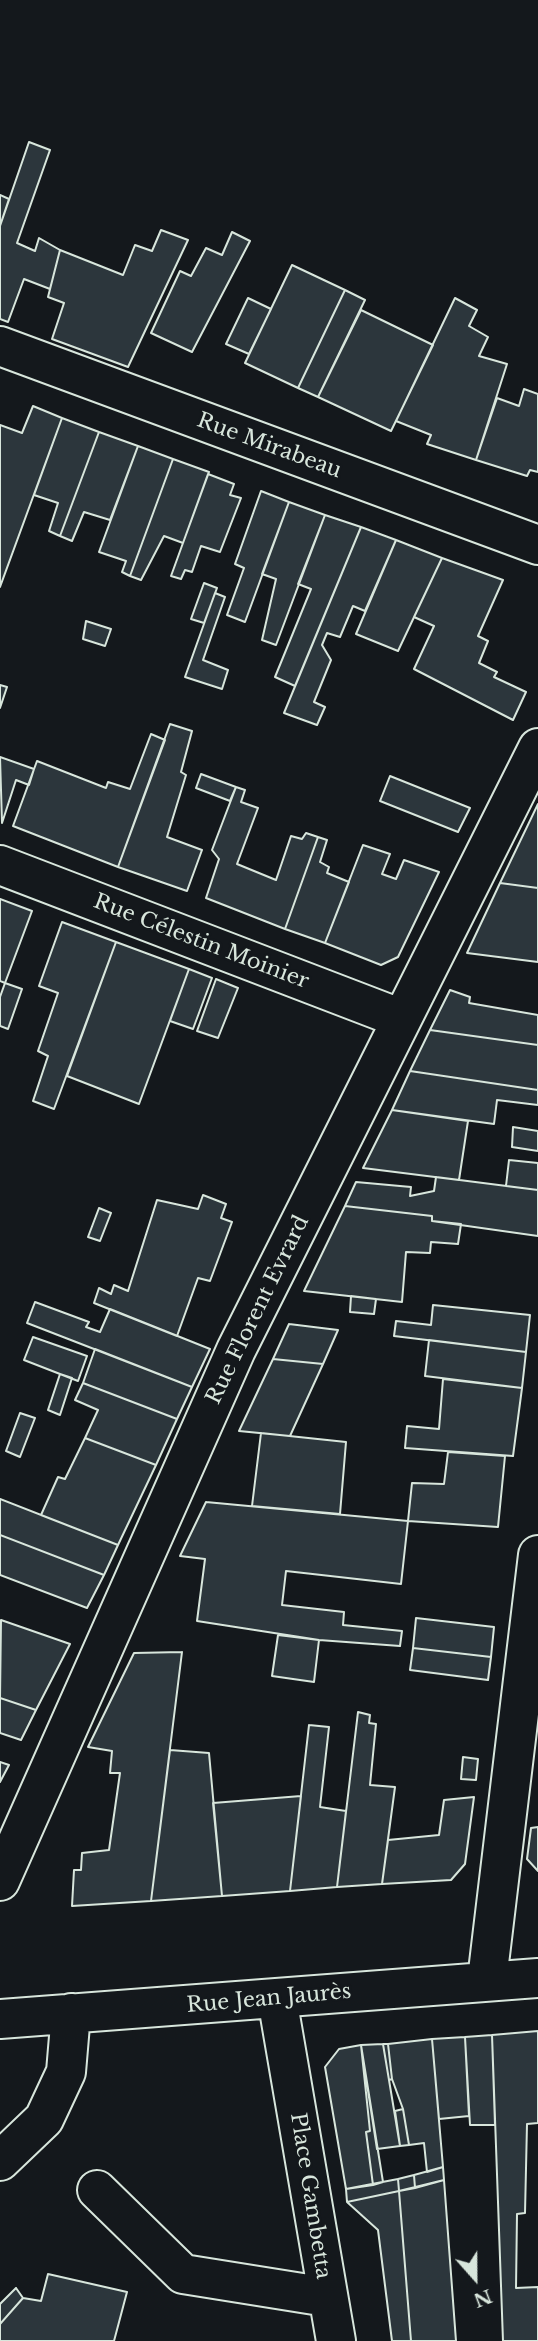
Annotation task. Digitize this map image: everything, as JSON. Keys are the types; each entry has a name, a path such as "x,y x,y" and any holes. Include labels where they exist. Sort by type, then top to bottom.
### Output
{"street":[{"name":"Rue Mirabeau","path":"0,346 538,545"},
{"name":"Rue Florent Evrard","path":"0,1881 236,1350 538,748"},
{"name":"Rue Célestin Moinier","path":"0,865 402,1019"},
{"path":"487,1980 538,1555"},
{"name":"Rue Jean Jaurès","path":"0,2019 538,1978"},
{"name":"Place Gambetta","path":"97,2190 183,2274 327,2297 277,1998"},
{"path":"0,2161 44,2119 66,2071 71,2013"},
{"path":"327,2297 336,2341"}],"building":[{"path":"29,142 50,150 17,243 35,251 39,238 60,250 50,289 24,279 8,322 0,319 0,226"},
{"path":"0,195 9,199 0,226"},
{"path":"161,230 188,240 128,367 52,339 64,303 48,297 60,250 123,275 135,245 152,251"},
{"path":"232,232 250,241 192,352 151,333 180,271 191,276 206,248 222,255"},
{"path":"292,265 345,290 298,388 245,363"},
{"path":"345,290 365,300 318,397 298,388"},
{"path":"248,298 271,309 249,354 226,344"},
{"path":"455,298 477,310 469,326 488,337 479,356 507,364 476,460 427,444 431,435 396,421"},
{"path":"361,310 433,345 391,431 318,397"},
{"path":"524,389 538,394 538,472 530,470 527,476 476,460 497,398 519,406"},
{"path":"33,406 62,418 0,587 0,425 22,433"},
{"path":"62,418 99,432 60,536 49,531 58,503 34,495"},
{"path":"99,432 138,446 110,520 84,512 72,541 60,536"},
{"path":"138,446 173,459 130,576 122,572 126,561 99,552"},
{"path":"173,459 209,472 183,543 164,536 141,580 130,576"},
{"path":"208,474 234,484 230,495 241,498 220,552 201,546 192,572 185,570 181,579 171,576"},
{"path":"261,491 289,502 245,622 227,615 244,568 235,564"},
{"path":"289,502 325,515 276,645 262,640 276,579 262,574"},
{"path":"325,515 361,527 295,686 275,677 311,589 298,584"},
{"path":"361,527 396,540 365,611 353,606 340,637 327,633 322,645 331,660 314,702 325,707 317,725 284,713"},
{"path":"396,540 442,558 398,651 356,634"},
{"path":"442,558 503,580 478,636 488,641 479,663 497,672 494,677 526,692 513,720 414,669 434,626 414,617"},
{"path":"204,583 217,588 204,623 191,619"},
{"path":"215,593 225,597 203,660 228,670 222,689 185,677"},
{"path":"86,621 111,629 105,646 83,639"},
{"path":"0,685 7,687 0,708"},
{"path":"170,724 192,731 181,772 186,775 167,837 202,850 187,891 118,867"},
{"path":"151,734 165,740 118,867 13,826 37,761 106,788 108,782 130,789"},
{"path":"0,757 34,769 29,785 16,780 2,823"},
{"path":"201,774 236,787 230,801 196,788"},
{"path":"390,776 470,808 458,832 380,801"},
{"path":"236,787 245,790 241,802 258,808 237,864 276,880 291,836 302,839 306,833 318,837 285,929 206,898 219,859 212,850"},
{"path":"538,804 538,888 500,883"},
{"path":"318,837 327,840 320,862 329,867 327,873 349,882 325,943 285,929"},
{"path":"363,845 390,854 382,874 396,879 404,860 439,872 398,957 381,965 325,943"},
{"path":"500,883 538,888 538,962 467,953"},
{"path":"0,899 32,911 5,983 0,981"},
{"path":"62,922 116,942 54,1109 33,1101 48,1056 38,1051 58,993 39,986"},
{"path":"116,942 189,969 139,1104 67,1076"},
{"path":"189,969 212,978 193,1029 170,1021"},
{"path":"216,979 238,988 218,1038 197,1031"},
{"path":"5,983 22,989 8,1029 0,1026 0,997"},
{"path":"450,990 470,997 469,1003 538,1015 538,1045 430,1030"},
{"path":"430,1030 538,1045 538,1090 410,1071"},
{"path":"410,1071 538,1090 538,1105 497,1100 494,1124 392,1110"},
{"path":"392,1110 468,1121 459,1180 363,1168"},
{"path":"513,1127 538,1131 538,1151 512,1147"},
{"path":"509,1160 538,1163 538,1190 506,1186"},
{"path":"436,1177 538,1190 538,1236 432,1221 432,1216 345,1206 356,1182 411,1187 410,1196 434,1191"},
{"path":"203,1195 226,1204 221,1218 232,1222 210,1281 198,1278 177,1336 94,1303 99,1288 111,1294 114,1285 128,1291 157,1200 198,1209"},
{"path":"345,1206 432,1216 432,1221 461,1224 458,1244 431,1242 430,1253 406,1252 402,1302 304,1291"},
{"path":"99,1208 111,1213 100,1241 88,1237"},
{"path":"351,1296 376,1299 374,1314 350,1312"},
{"path":"35,1302 89,1322 86,1327 100,1332 110,1309 210,1349 192,1387 27,1323"},
{"path":"433,1305 530,1315 526,1352 394,1336 396,1321 431,1325"},
{"path":"289,1324 338,1330 323,1364 273,1359"},
{"path":"33,1337 87,1356 78,1381 24,1360"},
{"path":"429,1340 526,1352 522,1388 425,1376"},
{"path":"95,1349 192,1387 177,1419 83,1383"},
{"path":"273,1359 323,1364 290,1436 239,1431"},
{"path":"60,1374 72,1378 60,1415 48,1410"},
{"path":"443,1379 522,1388 513,1456 405,1448 407,1426 439,1429"},
{"path":"83,1383 177,1419 156,1465 85,1438 98,1410 75,1400"},
{"path":"20,1413 35,1418 20,1457 6,1451"},
{"path":"261,1433 346,1442 340,1514 252,1506"},
{"path":"85,1438 156,1465 118,1545 41,1515 58,1477 65,1479"},
{"path":"448,1452 505,1456 498,1527 408,1521 412,1483 444,1484"},
{"path":"0,1499 118,1545 104,1575 0,1535"},
{"path":"206,1502 408,1521 401,1584 286,1571 282,1605 344,1612 343,1625 402,1631 400,1646 319,1640 197,1621 205,1559 180,1556"},
{"path":"0,1535 104,1575 87,1608 0,1575"},
{"path":"416,1618 494,1627 491,1657 413,1648"},
{"path":"1,1620 70,1644 36,1710 0,1698"},
{"path":"278,1635 319,1640 314,1682 272,1676"},
{"path":"413,1648 491,1657 488,1680 410,1670"},
{"path":"182,1652 151,1901 72,1906 74,1870 81,1870 82,1853 109,1850 120,1773 110,1773 112,1751 88,1747 134,1653"},
{"path":"0,1698 36,1710 21,1740 0,1733"},
{"path":"358,1712 370,1715 369,1723 376,1724 370,1785 395,1787 382,1884 337,1887"},
{"path":"309,1725 329,1727 320,1807 346,1811 337,1887 290,1891"},
{"path":"170,1750 209,1753 222,1896 151,1901"},
{"path":"463,1757 478,1759 476,1780 461,1779"},
{"path":"0,1762 9,1765 0,1782"},
{"path":"301,1796 290,1891 222,1896 213,1803"},
{"path":"474,1797 465,1864 451,1880 382,1884 388,1840 439,1835 444,1800"},
{"path":"538,1827 538,1871 527,1859 531,1828"},
{"path":"538,2031 538,2123 527,2124 525,2213 517,2214 516,2288 538,2287 538,2341 503,2341 492,2035"},
{"path":"492,2035 495,2125 470,2125 465,2037"},
{"path":"465,2037 469,2116 439,2119 432,2039"},
{"path":"432,2039 443,2167 427,2172 424,2143 409,2145 403,2109 392,2079 388,2044"},
{"path":"383,2044 388,2044 392,2079 389,2080"},
{"path":"383,2044 400,2146 377,2149 361,2045"},
{"path":"361,2045 370,2131 366,2132 373,2185 346,2189 325,2067 339,2049"},
{"path":"361,2045 383,2182 373,2185 366,2132 370,2131"},
{"path":"403,2109 409,2145 400,2146 395,2111"},
{"path":"443,2167 444,2180 415,2188 414,2175"},
{"path":"414,2175 415,2188 399,2191 398,2179"},
{"path":"398,2179 399,2191 347,2202 346,2189"},
{"path":"444,2180 456,2341 411,2341 399,2191"},
{"path":"399,2191 411,2341 392,2341 378,2230 347,2202"},
{"path":"48,2274 127,2292 114,2341 0,2341 0,2324 23,2298 41,2301"},
{"path":"16,2288 23,2298 0,2324 0,2304"}]}
